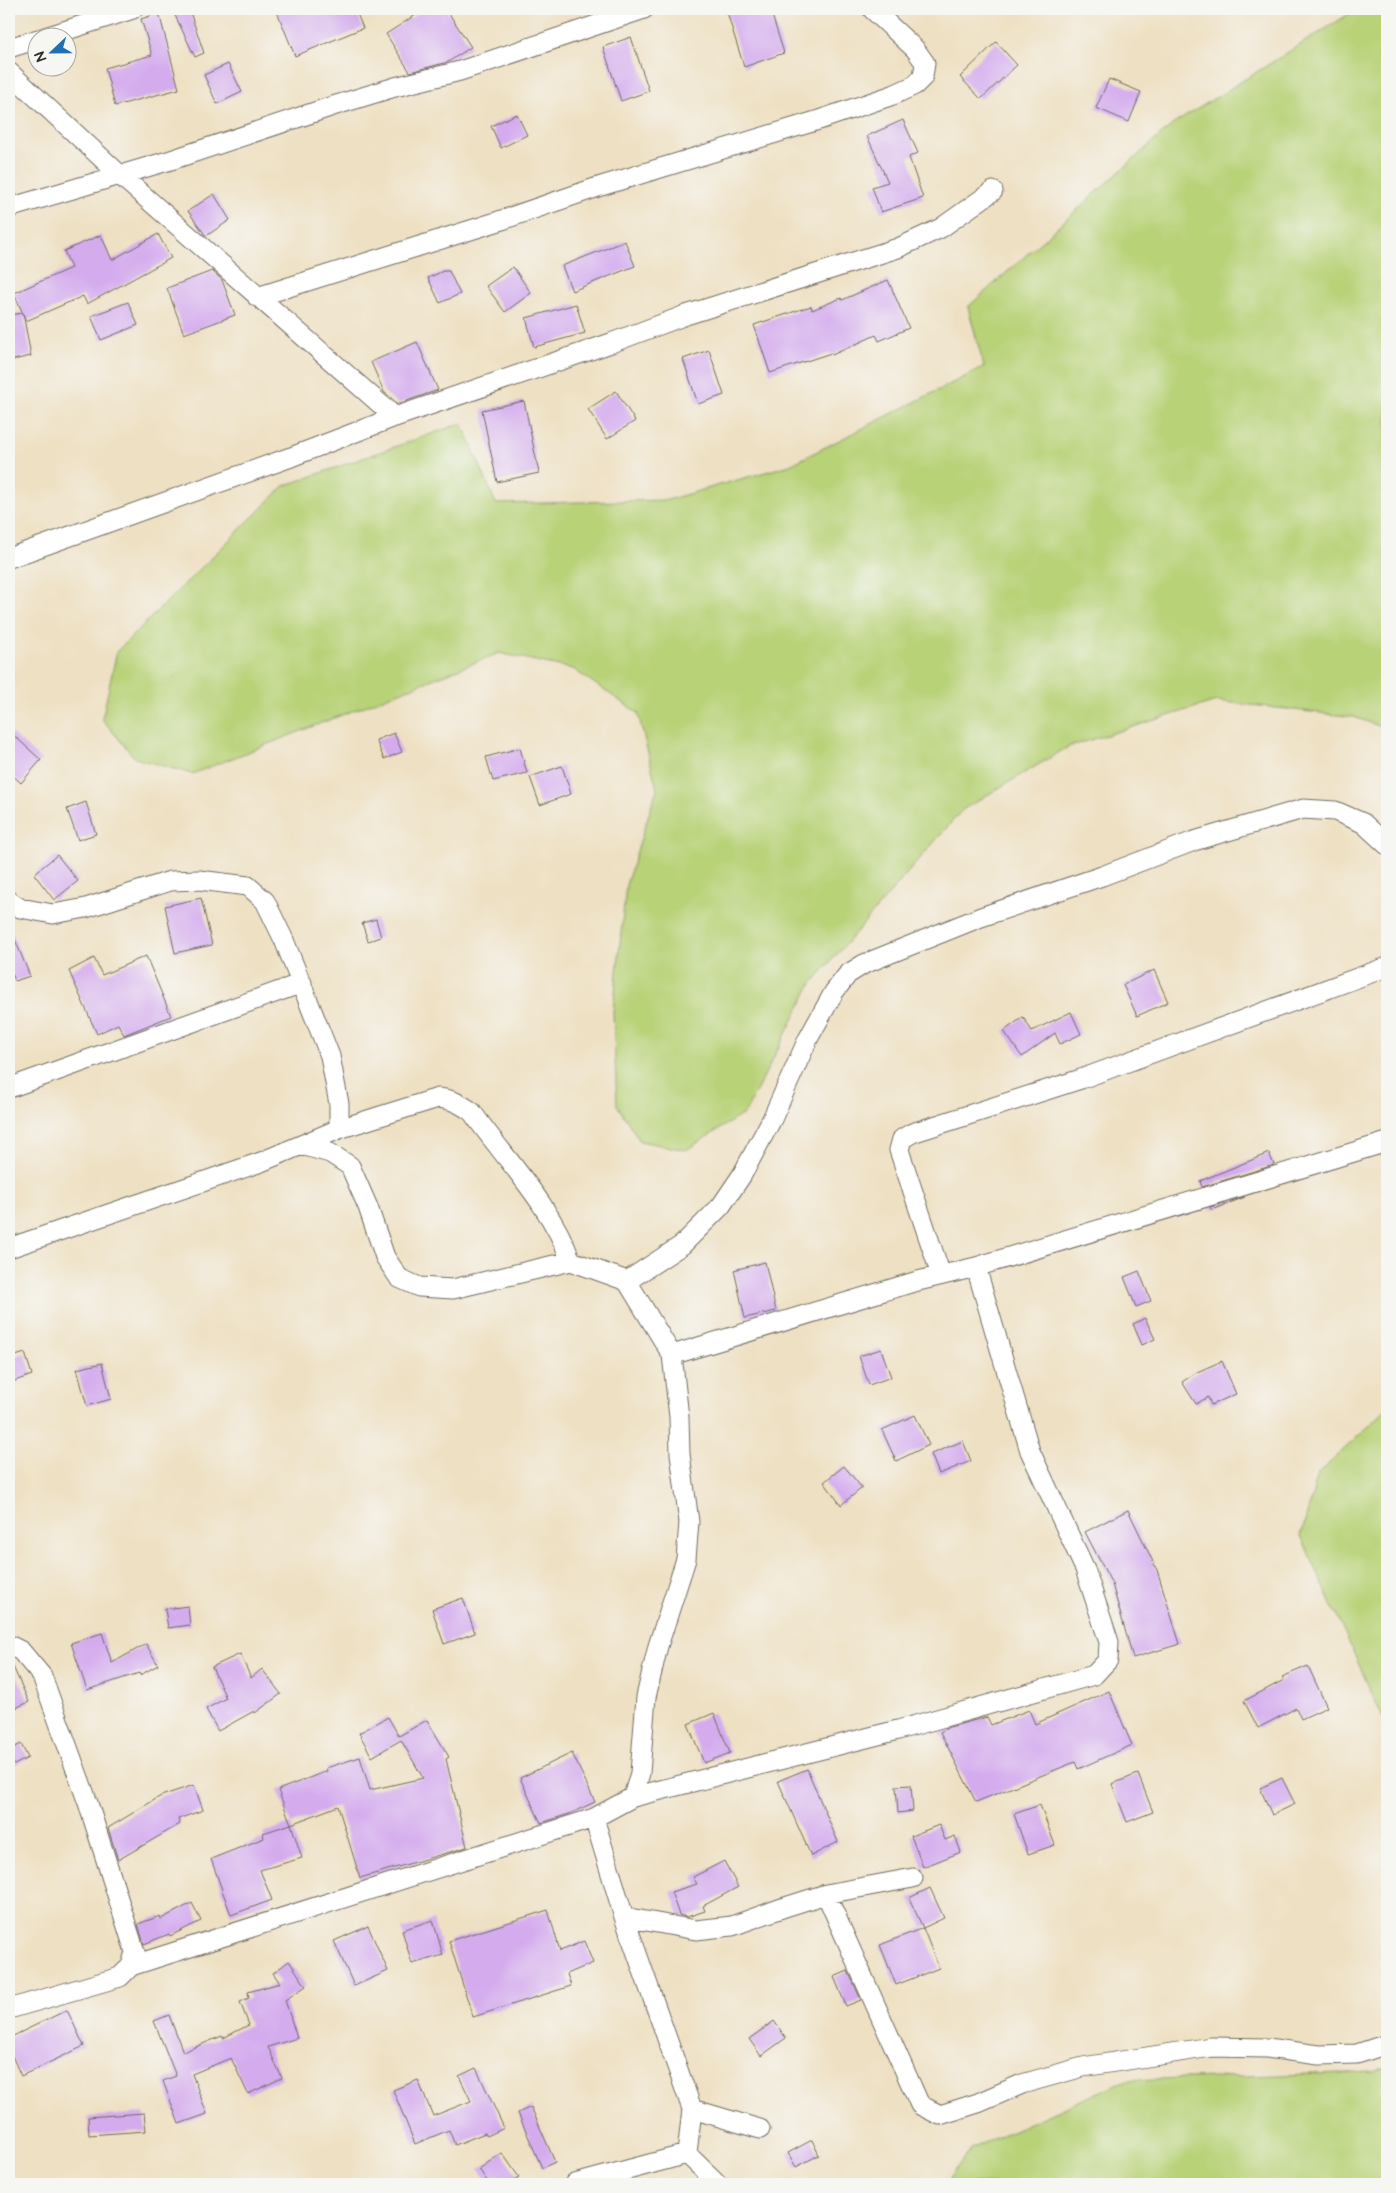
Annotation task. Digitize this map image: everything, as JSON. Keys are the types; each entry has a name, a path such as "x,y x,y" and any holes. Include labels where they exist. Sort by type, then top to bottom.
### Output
{"street":[{"path":"73,28 133,9"},
{"path":"9,208 171,160 333,106 396,87 460,71 644,9"},
{"path":"257,297 496,222 696,156 819,120 893,95 915,85 924,77 925,63 915,49 872,9"},
{"path":"9,48 28,42"},
{"path":"9,72 120,175 394,418"},
{"path":"9,558 394,418 602,347 686,315 898,248 941,228 994,191"},
{"path":"627,1282 682,1245 722,1206 742,1175 772,1120 808,1039 834,992 848,974 864,964 981,918 1102,876 1194,841 1303,809 1335,811 1363,823 1387,845"},
{"path":"9,901 20,908 53,914 86,908 170,880 199,880 248,886 265,901 302,983 330,1056 339,1104 338,1128"},
{"path":"940,1275 899,1150 902,1139 912,1133 1081,1079 1387,967"},
{"path":"9,1088 302,983"},
{"path":"9,1248 261,1162 338,1128 438,1098 451,1099 472,1112 542,1205 562,1236 571,1261"},
{"path":"672,1354 940,1275 976,1267 1387,1142"},
{"path":"300,1145 330,1153 350,1166 368,1207 385,1257 399,1278 419,1287 453,1289 571,1261 627,1282 672,1354 680,1454 689,1522 686,1559 658,1646 646,1697 640,1773 633,1797"},
{"path":"9,2009 120,1977 131,1966 594,1818 633,1797 898,1730 1094,1675 1108,1660 1109,1642 1085,1569 1030,1451 976,1267"},
{"path":"9,1645 21,1651 42,1676 88,1803 135,1952 131,1966"},
{"path":"594,1818 624,1917 692,2109 687,2154"},
{"path":"624,1917 696,1930 732,1926 826,1894 913,1878"},
{"path":"826,1894 920,2105 940,2115 978,2103 1022,2084 1083,2067 1211,2048 1267,2048 1319,2056 1357,2054 1387,2044"},
{"path":"692,2109 760,2129"},
{"path":"575,2184 687,2154"},
{"path":"687,2154 718,2184"}],"green space":[{"path":"1357,9 1387,9 1387,729 1354,717 1216,701 1068,747 962,810 812,983 745,1113 686,1150 640,1141 617,1105 613,1012 626,885 657,789 638,713 573,669 499,653 192,774 135,758 102,719 117,651 284,486 462,423 496,504 667,500 790,465 984,367 968,307 1172,125"},
{"path":"1387,1409 1387,1727 1301,1536 1318,1474"},
{"path":"1387,2066 1387,2184 946,2184 971,2149 1126,2080 1375,2072"}],"building":[{"path":"172,9 189,9 204,53 195,57"},
{"path":"276,9 355,9 363,28 295,56"},
{"path":"425,9 446,9 471,47 448,62 410,72 386,34"},
{"path":"726,9 770,9 784,53 744,67"},
{"path":"159,13 179,89 115,106 105,68 152,55 141,19"},
{"path":"631,37 649,91 621,101 603,47"},
{"path":"996,42 1017,65 981,99 960,77"},
{"path":"228,64 242,92 217,104 204,75"},
{"path":"1109,79 1141,92 1129,122 1096,108"},
{"path":"517,114 527,135 501,148 491,126"},
{"path":"903,120 918,153 909,157 923,198 881,212 872,187 888,182 867,136"},
{"path":"214,194 230,220 206,236 188,211"},
{"path":"158,234 171,258 87,304 83,296 26,321 14,293 71,268 64,251 101,235 112,260"},
{"path":"625,241 635,266 572,291 562,266"},
{"path":"513,267 531,293 505,312 486,286"},
{"path":"212,271 222,280 235,315 184,334 167,288"},
{"path":"443,271 449,271 460,294 440,303 428,278"},
{"path":"888,280 909,328 879,341 876,335 832,355 831,353 770,373 754,325 811,306 812,310 841,298 842,300"},
{"path":"128,302 138,325 101,340 91,316"},
{"path":"576,304 585,333 534,347 526,318"},
{"path":"23,313 31,356 9,361 9,315"},
{"path":"417,342 438,390 398,404 384,392 371,362"},
{"path":"709,350 724,395 698,404 683,359"},
{"path":"616,391 635,421 607,439 588,409"},
{"path":"524,401 539,473 497,482 482,410"},
{"path":"9,731 41,760 21,783 9,772"},
{"path":"394,733 402,752 384,759 376,740"},
{"path":"520,748 527,773 493,781 486,757"},
{"path":"562,766 571,794 540,805 530,777"},
{"path":"86,802 96,834 78,840 67,809"},
{"path":"57,855 78,881 54,900 34,874"},
{"path":"201,898 212,945 175,953 165,906"},
{"path":"376,919 381,937 368,941 362,923"},
{"path":"9,925 30,976 15,981 9,965"},
{"path":"146,956 171,1016 124,1035 118,1024 97,1034 69,971 94,958 102,975"},
{"path":"1154,970 1168,1002 1137,1016 1123,985"},
{"path":"1071,1012 1081,1034 1060,1044 1055,1033 1022,1057 1004,1031 1023,1017 1032,1031"},
{"path":"1269,1153 1274,1165 1202,1187 1200,1181"},
{"path":"1245,1197 1212,1210 1210,1207"},
{"path":"765,1262 776,1311 745,1318 734,1270"},
{"path":"1139,1271 1151,1301 1136,1307 1124,1277"},
{"path":"1145,1318 1155,1339 1142,1345 1133,1324"},
{"path":"881,1349 891,1377 869,1385 859,1356"},
{"path":"25,1353 32,1375 9,1383 9,1358"},
{"path":"1222,1361 1236,1394 1211,1405 1208,1397 1196,1404 1182,1382 1197,1372"},
{"path":"102,1363 111,1399 87,1406 77,1369"},
{"path":"915,1415 929,1445 896,1461 882,1430"},
{"path":"963,1441 971,1461 939,1474 931,1454"},
{"path":"844,1466 862,1488 841,1505 824,1482"},
{"path":"1128,1510 1157,1570 1180,1644 1133,1658 1112,1584 1085,1532"},
{"path":"463,1598 475,1633 444,1644 432,1609"},
{"path":"188,1606 190,1625 168,1628 165,1609"},
{"path":"102,1633 112,1663 146,1644 158,1665 140,1675 139,1673 87,1690 71,1643"},
{"path":"240,1654 251,1678 262,1669 281,1694 255,1713 254,1711 218,1731 206,1709 226,1698 212,1667"},
{"path":"9,1658 29,1702 9,1711"},
{"path":"1308,1666 1327,1707 1301,1719 1296,1708 1258,1728 1244,1701 1284,1680 1282,1677"},
{"path":"1109,1691 1132,1745 1078,1769 1075,1762 976,1802 940,1732 949,1727 987,1717 991,1725 1029,1710 1035,1724"},
{"path":"714,1713 730,1753 704,1763 688,1724"},
{"path":"388,1717 399,1736 427,1720 449,1757 446,1759 467,1847 360,1878 338,1806 291,1824 278,1790 327,1771 326,1768 360,1757 370,1790 423,1778 401,1740 372,1757 359,1733"},
{"path":"21,1744 28,1758 14,1765 9,1750"},
{"path":"572,1753 595,1802 569,1814 541,1823 520,1778"},
{"path":"807,1769 838,1842 811,1856 778,1781"},
{"path":"1138,1774 1153,1812 1127,1822 1112,1784"},
{"path":"1282,1778 1295,1804 1272,1815 1260,1788"},
{"path":"194,1785 203,1810 178,1819 180,1824 118,1860 108,1828 161,1796"},
{"path":"911,1785 913,1811 898,1813 896,1786"},
{"path":"1040,1805 1055,1845 1028,1854 1014,1814"},
{"path":"291,1824 302,1858 260,1870 272,1900 231,1915 211,1859 264,1838 263,1833"},
{"path":"939,1825 945,1840 955,1836 961,1852 923,1867 911,1836"},
{"path":"724,1861 738,1887 703,1906 705,1911 687,1917 679,1915 671,1892 697,1884 693,1877"},
{"path":"930,1888 944,1918 923,1928 909,1898"},
{"path":"192,1903 201,1921 170,1936 169,1934 144,1944 138,1924 160,1916 161,1919"},
{"path":"548,1910 560,1951 584,1941 593,1963 567,1974 571,1986 473,2017 449,1941"},
{"path":"433,1920 443,1955 412,1964 402,1930"},
{"path":"368,1926 388,1971 354,1986 334,1941"},
{"path":"923,1928 939,1968 896,1985 880,1945"},
{"path":"289,1961 306,1986 285,2000 297,2038 268,2047 282,2078 248,2094 231,2058 192,2074 207,2114 179,2124 163,2081 176,2076 154,2021 169,2015 183,2052 222,2036 223,2038 249,2025 240,2002 249,1998 248,1992 280,1983 273,1973"},
{"path":"848,1971 861,2000 846,2006 834,1977"},
{"path":"67,2010 84,2046 21,2076 9,2049 9,2038"},
{"path":"774,2021 786,2038 761,2056 749,2039"},
{"path":"476,2068 504,2128 487,2136 485,2133 455,2145 449,2130 415,2144 393,2090 418,2080 433,2116 471,2101 459,2076"},
{"path":"531,2107 555,2162 542,2168 518,2113"},
{"path":"144,2113 146,2131 89,2135 88,2117"},
{"path":"812,2140 819,2155 796,2167 788,2153"},
{"path":"502,2153 519,2177 508,2184 489,2184 479,2169"}]}
